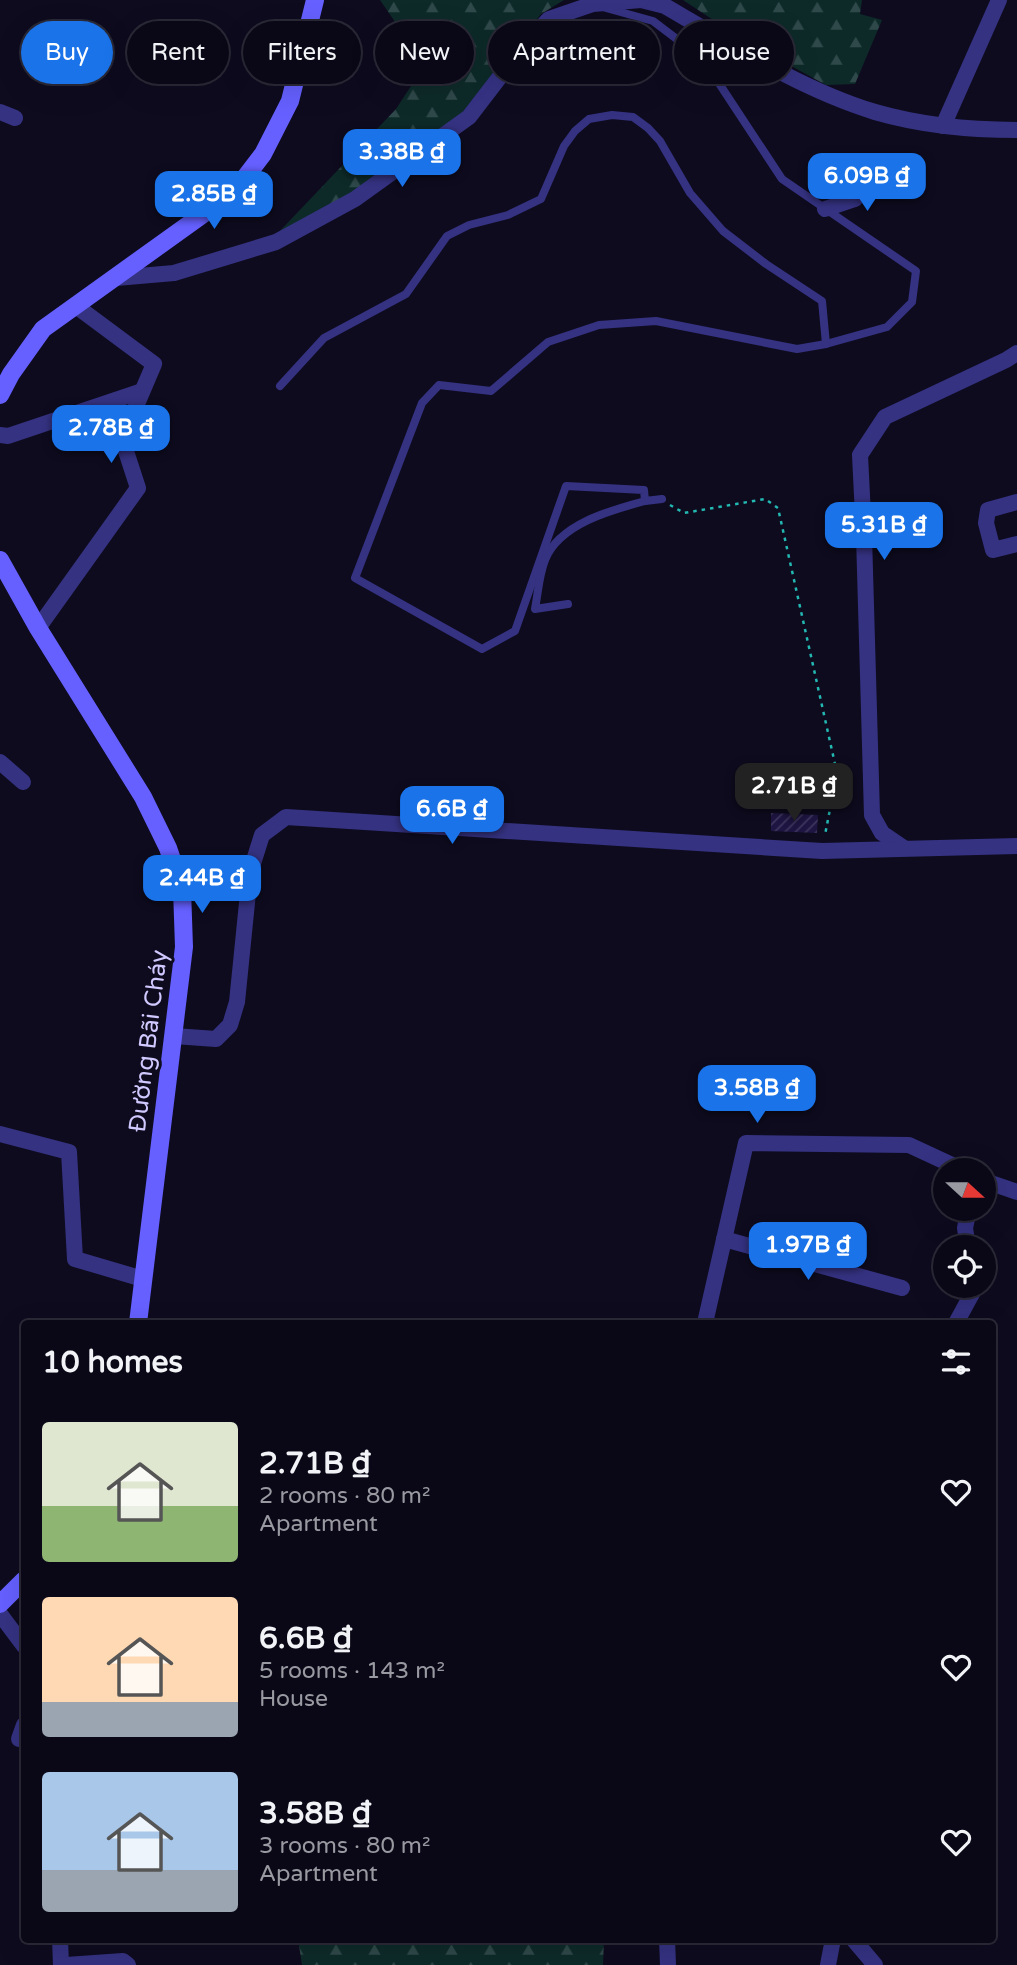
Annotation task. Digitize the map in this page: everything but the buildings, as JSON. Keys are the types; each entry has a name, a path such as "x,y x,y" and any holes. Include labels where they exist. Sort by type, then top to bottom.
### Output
{"main road":[{"path":"1,392 43,329 234,192 263,154 290,101 314,0"},
{"name":"Đường Bãi Cháy","path":"0,560 38,628 143,797 168,848 182,889 184,947 138,1320"},
{"path":"0,1604 21,1583"}],"street":[{"path":"116,278 174,273 276,242 355,200 469,117 519,52 549,19 593,5 641,0 665,6 806,85 875,112 943,125 1017,130"},
{"path":"943,125 999,0"},
{"path":"825,209 855,200 876,171"},
{"path":"38,628 138,488 122,439 154,364 76,306"},
{"path":"904,848 882,833 872,815 860,455 885,416 1017,353"},
{"path":"0,435 8,436 142,391"},
{"path":"1017,502 988,510 986,523 993,550 1017,544"},
{"path":"0,762 23,782"},
{"path":"174,1035 216,1039 230,1025 237,1002 250,873 262,835 286,817 822,850 1017,846"},
{"path":"0,1133 69,1152 75,1259 143,1279"},
{"path":"706,1320 746,1143 909,1145 937,1158"},
{"path":"996,1186 1017,1192"},
{"path":"724,1240 902,1288"},
{"path":"958,1320 970,1298"},
{"path":"0,1614 21,1642"},
{"path":"60,1943 63,1965 123,1961 128,1965"},
{"path":"667,1943 668,1965"},
{"path":"828,1965 832,1943"},
{"path":"856,1943 875,1965"}],"lane":[{"path":"593,5 653,21 703,59 782,180 916,271 912,302 887,327 797,349 656,321 599,325 548,342 491,391 439,385 422,403 355,578 482,649 515,631 566,486 644,490 645,501"},
{"path":"280,386 324,338 406,294 447,236 469,225 508,215 541,199 564,146 575,131 589,119 612,115 633,117 648,128 660,141 690,193 723,231 766,264 822,301 826,344"},
{"path":"535,609 544,561 554,543 599,513 662,499"},
{"path":"520,616 535,609 569,604"}],"path":[{"path":"662,499 684,513 765,499 778,508 837,773 822,850"}],"green space":[{"path":"380,0 564,0 541,14 535,21 488,21 488,80 462,113 350,194 278,233 396,109 412,84 474,84 474,21 394,21"},
{"path":"683,0 862,0 860,14 882,20 855,84 826,85 794,67 794,21 715,21"},
{"path":"299,1943 604,1943 603,1965 302,1965"}]}
